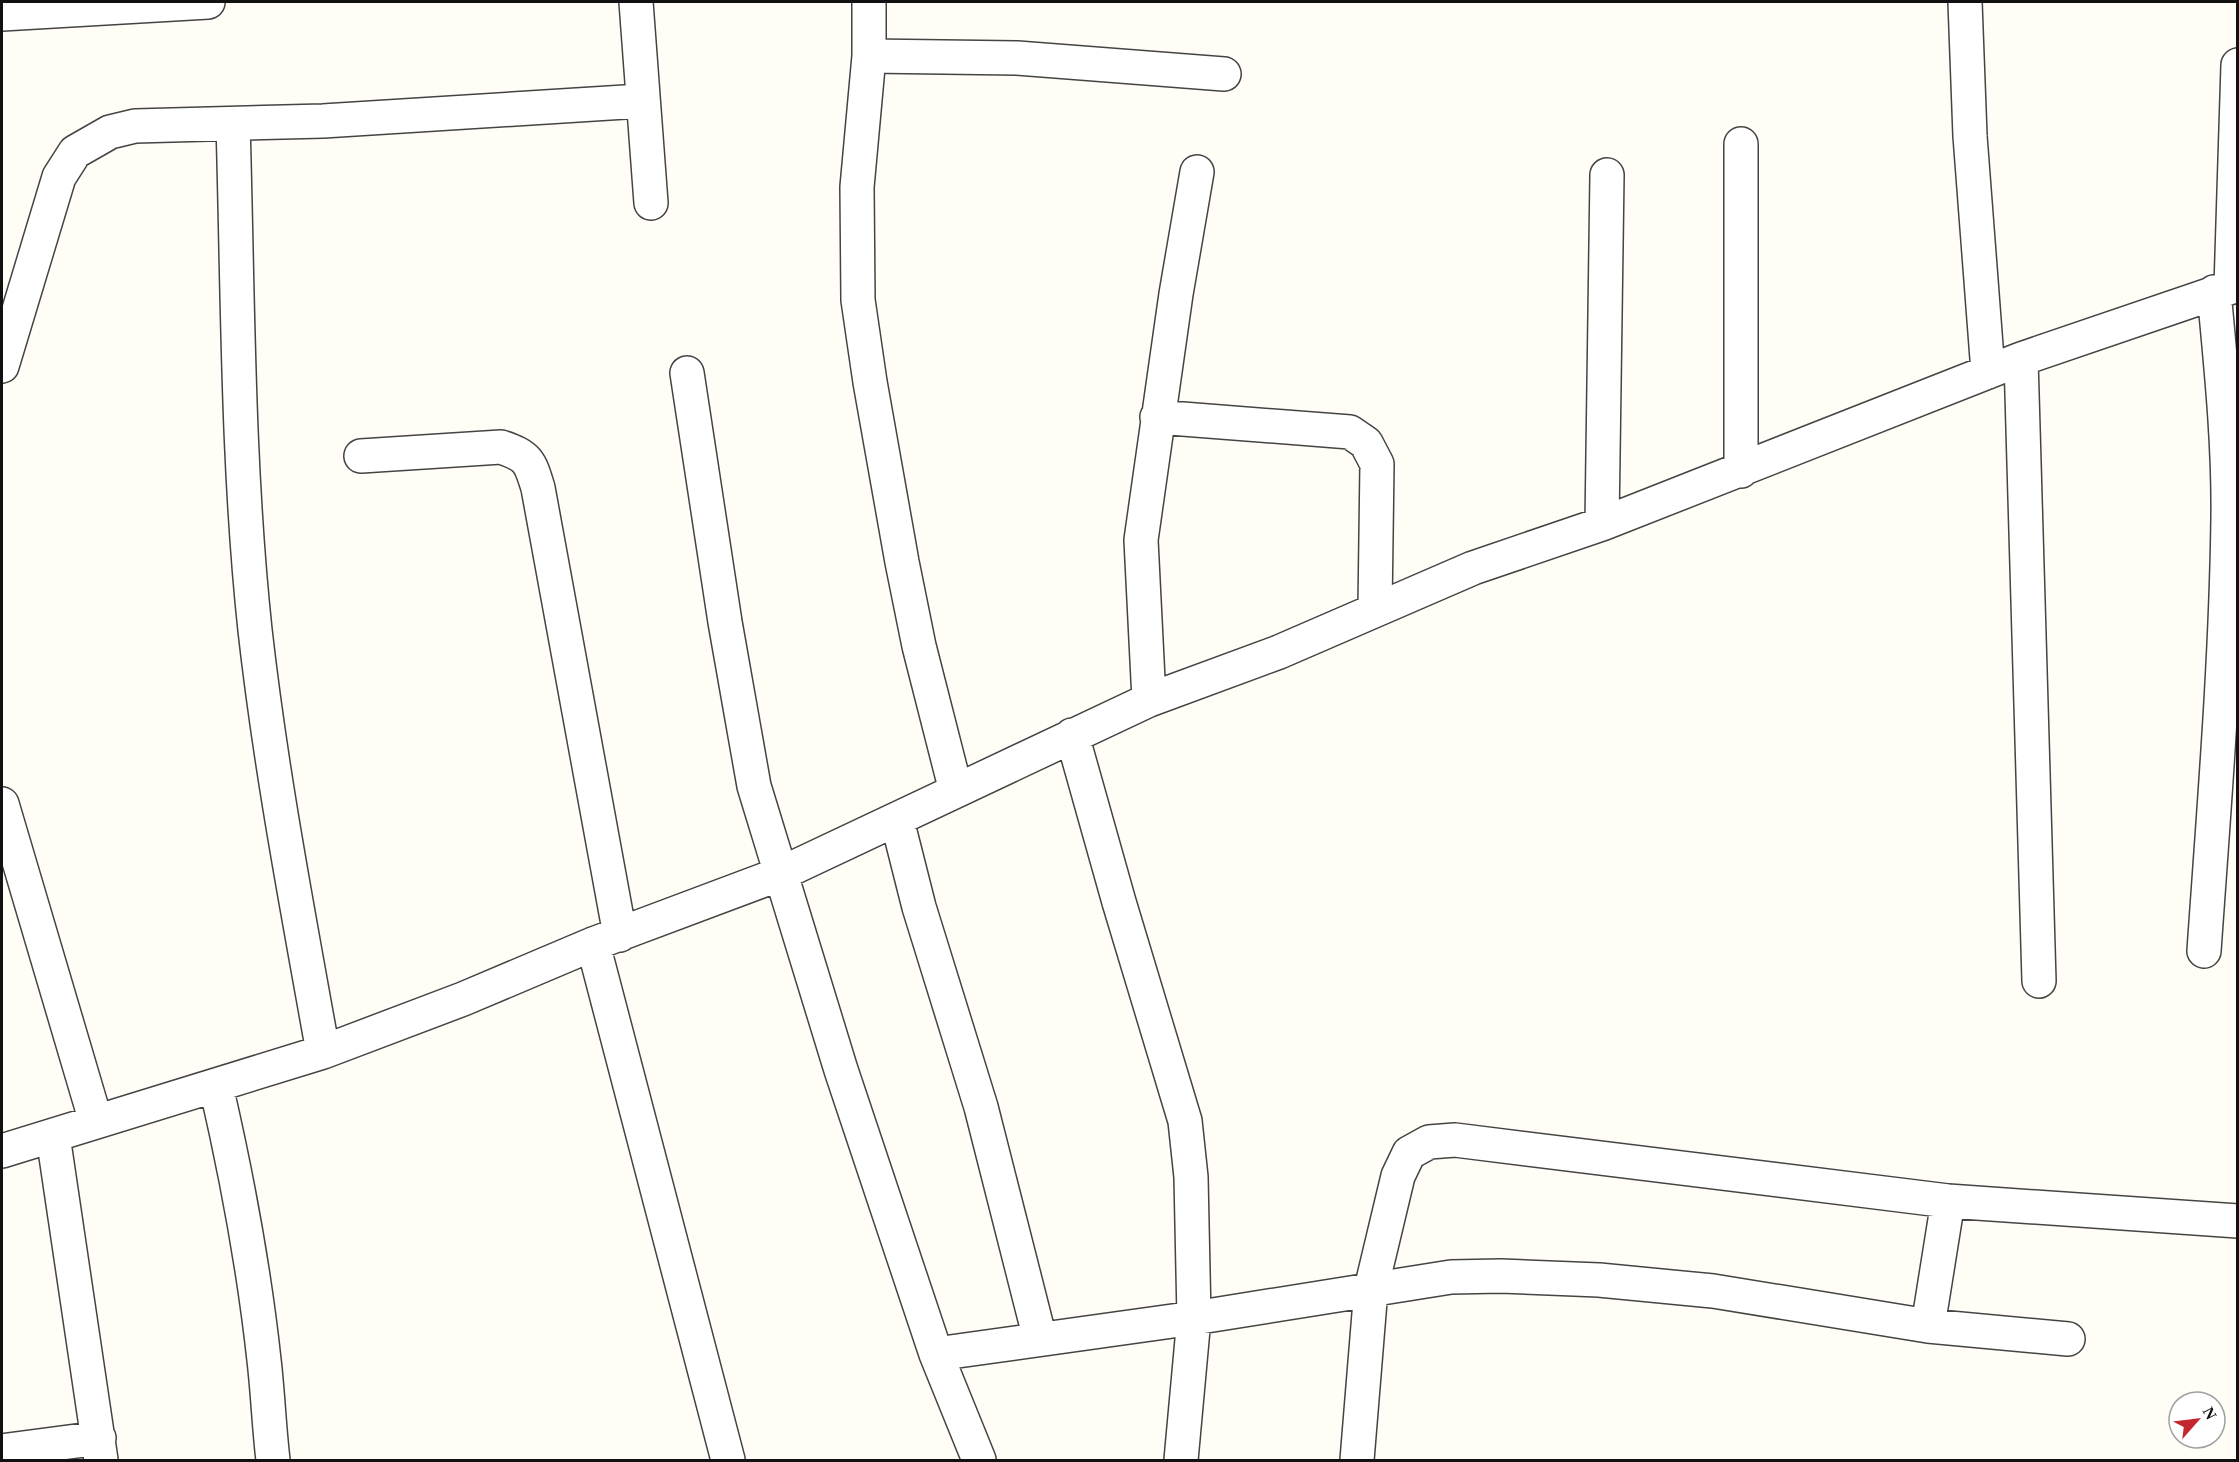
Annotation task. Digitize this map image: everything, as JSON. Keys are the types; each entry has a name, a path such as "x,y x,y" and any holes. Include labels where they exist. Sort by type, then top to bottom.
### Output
{"street":[{"path":"2,14 208,2"},
{"path":"636,2 641,101 651,203"},
{"path":"869,2 869,57 857,187 858,300 870,382 906,583 919,646 956,791"},
{"path":"1965,2 1970,136 1988,372"},
{"path":"869,57 1017,58 1224,74"},
{"path":"2204,951 2222,703 2231,418 2227,288 2238,65"},
{"path":"2,366 59,177 75,152 110,132 135,126 233,124 641,101"},
{"path":"233,124 245,508 255,629 271,759 323,1052"},
{"path":"1740,144 1741,471"},
{"path":"1149,700 1141,540 1157,417 1197,172"},
{"path":"1602,524 1607,175"},
{"path":"2,1151 323,1052 463,999 607,939 780,874 1149,700 1279,652 1375,608 1473,568 1602,524 1741,471 2021,359 2227,288"},
{"path":"2021,359 2039,981"},
{"path":"687,373 725,622 754,786 841,1070 936,1354 979,1461"},
{"path":"1157,417 1350,432 1366,443 1377,464 1375,608"},
{"path":"361,456 501,447 522,454 531,465 538,488 607,939 728,1461"},
{"path":"1072,735 1119,902 1185,1121 1191,1178 1194,1318 1181,1461"},
{"path":"2,804 96,1122"},
{"path":"897,820 919,907 981,1107 1040,1339"},
{"path":"216,1086 244,1221 264,1360 273,1461"},
{"path":"2,1451 100,1449 53,1136"},
{"path":"1357,1461 1371,1289 1398,1176 1409,1153 1429,1142 1455,1140 1948,1201 2238,1221"},
{"path":"1928,1326 1948,1201"},
{"path":"936,1354 1194,1318 1451,1277 1599,1280 1713,1291 1928,1326 2068,1339"}]}
